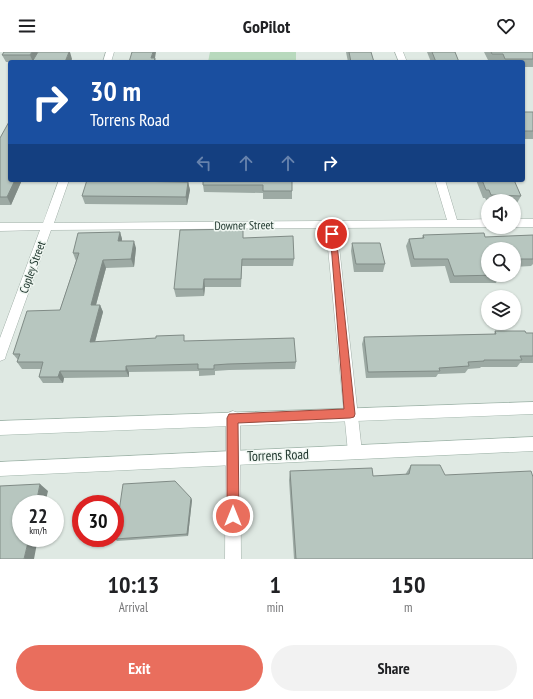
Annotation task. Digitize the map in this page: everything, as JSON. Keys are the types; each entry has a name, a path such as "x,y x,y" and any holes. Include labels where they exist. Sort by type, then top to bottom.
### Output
{"street":[{"name":"Copley Street","path":"0,355 63,182"},
{"path":"441,182 453,223"},
{"name":"Downer Street","path":"0,227 481,223"},
{"path":"521,223 533,223"},
{"path":"331,224 355,452"},
{"path":"0,428 233,418 533,408"},
{"path":"232,559 233,418"},
{"name":"Torrens Road","path":"0,469 533,444"}],"green space":[{"path":"210,52 296,52 296,60 208,60"}],"building":[{"path":"4,52 32,52 30,55 2,55"},
{"path":"38,52 69,52 66,60 33,60"},
{"path":"132,52 153,52 151,58 155,58 154,60 130,60"},
{"path":"349,52 371,52 373,60 351,60"},
{"path":"432,52 455,52 458,60 435,60"},
{"path":"491,52 533,52 533,59 505,59 503,54 492,54"},
{"path":"525,112 533,112 533,131 525,131"},
{"path":"8,124 8,182 14,182 7,197 0,197 0,138"},
{"path":"86,182 188,182 186,197 82,196"},
{"path":"203,182 292,182 292,191 263,191 263,185 203,185"},
{"path":"483,182 515,182 520,194 491,194 489,190 486,190"},
{"path":"243,229 243,238 293,236 294,259 242,259 241,279 204,279 203,289 174,289 180,230"},
{"path":"120,232 118,241 134,241 131,259 103,260 91,305 100,305 90,342 184,335 184,341 294,338 296,362 214,365 214,369 198,369 198,364 126,366 126,371 60,371 58,377 39,377 43,362 17,362 20,354 13,354 27,311 60,310 79,253 73,253 78,233"},
{"path":"481,233 484,234 485,237 533,235 533,259 521,259 521,242 481,242 481,275 454,276 448,259 414,259 409,239 424,238 423,235"},
{"path":"352,243 380,243 385,264 356,264"},
{"path":"495,331 525,331 526,333 533,333 533,356 520,356 522,360 484,360 468,362 469,366 439,368 440,371 368,372 364,337 496,334"},
{"path":"411,465 440,465 445,475 531,471 533,477 533,559 296,559 290,471 372,468 373,476 409,474"},
{"path":"175,481 191,498 187,534 124,538 124,495 121,495 123,484"},
{"path":"40,484 38,495 12,495 12,547 27,547 24,559 0,559 0,486"}],"route":[{"path":"233,516 233,418 350,414 332,234"}]}
